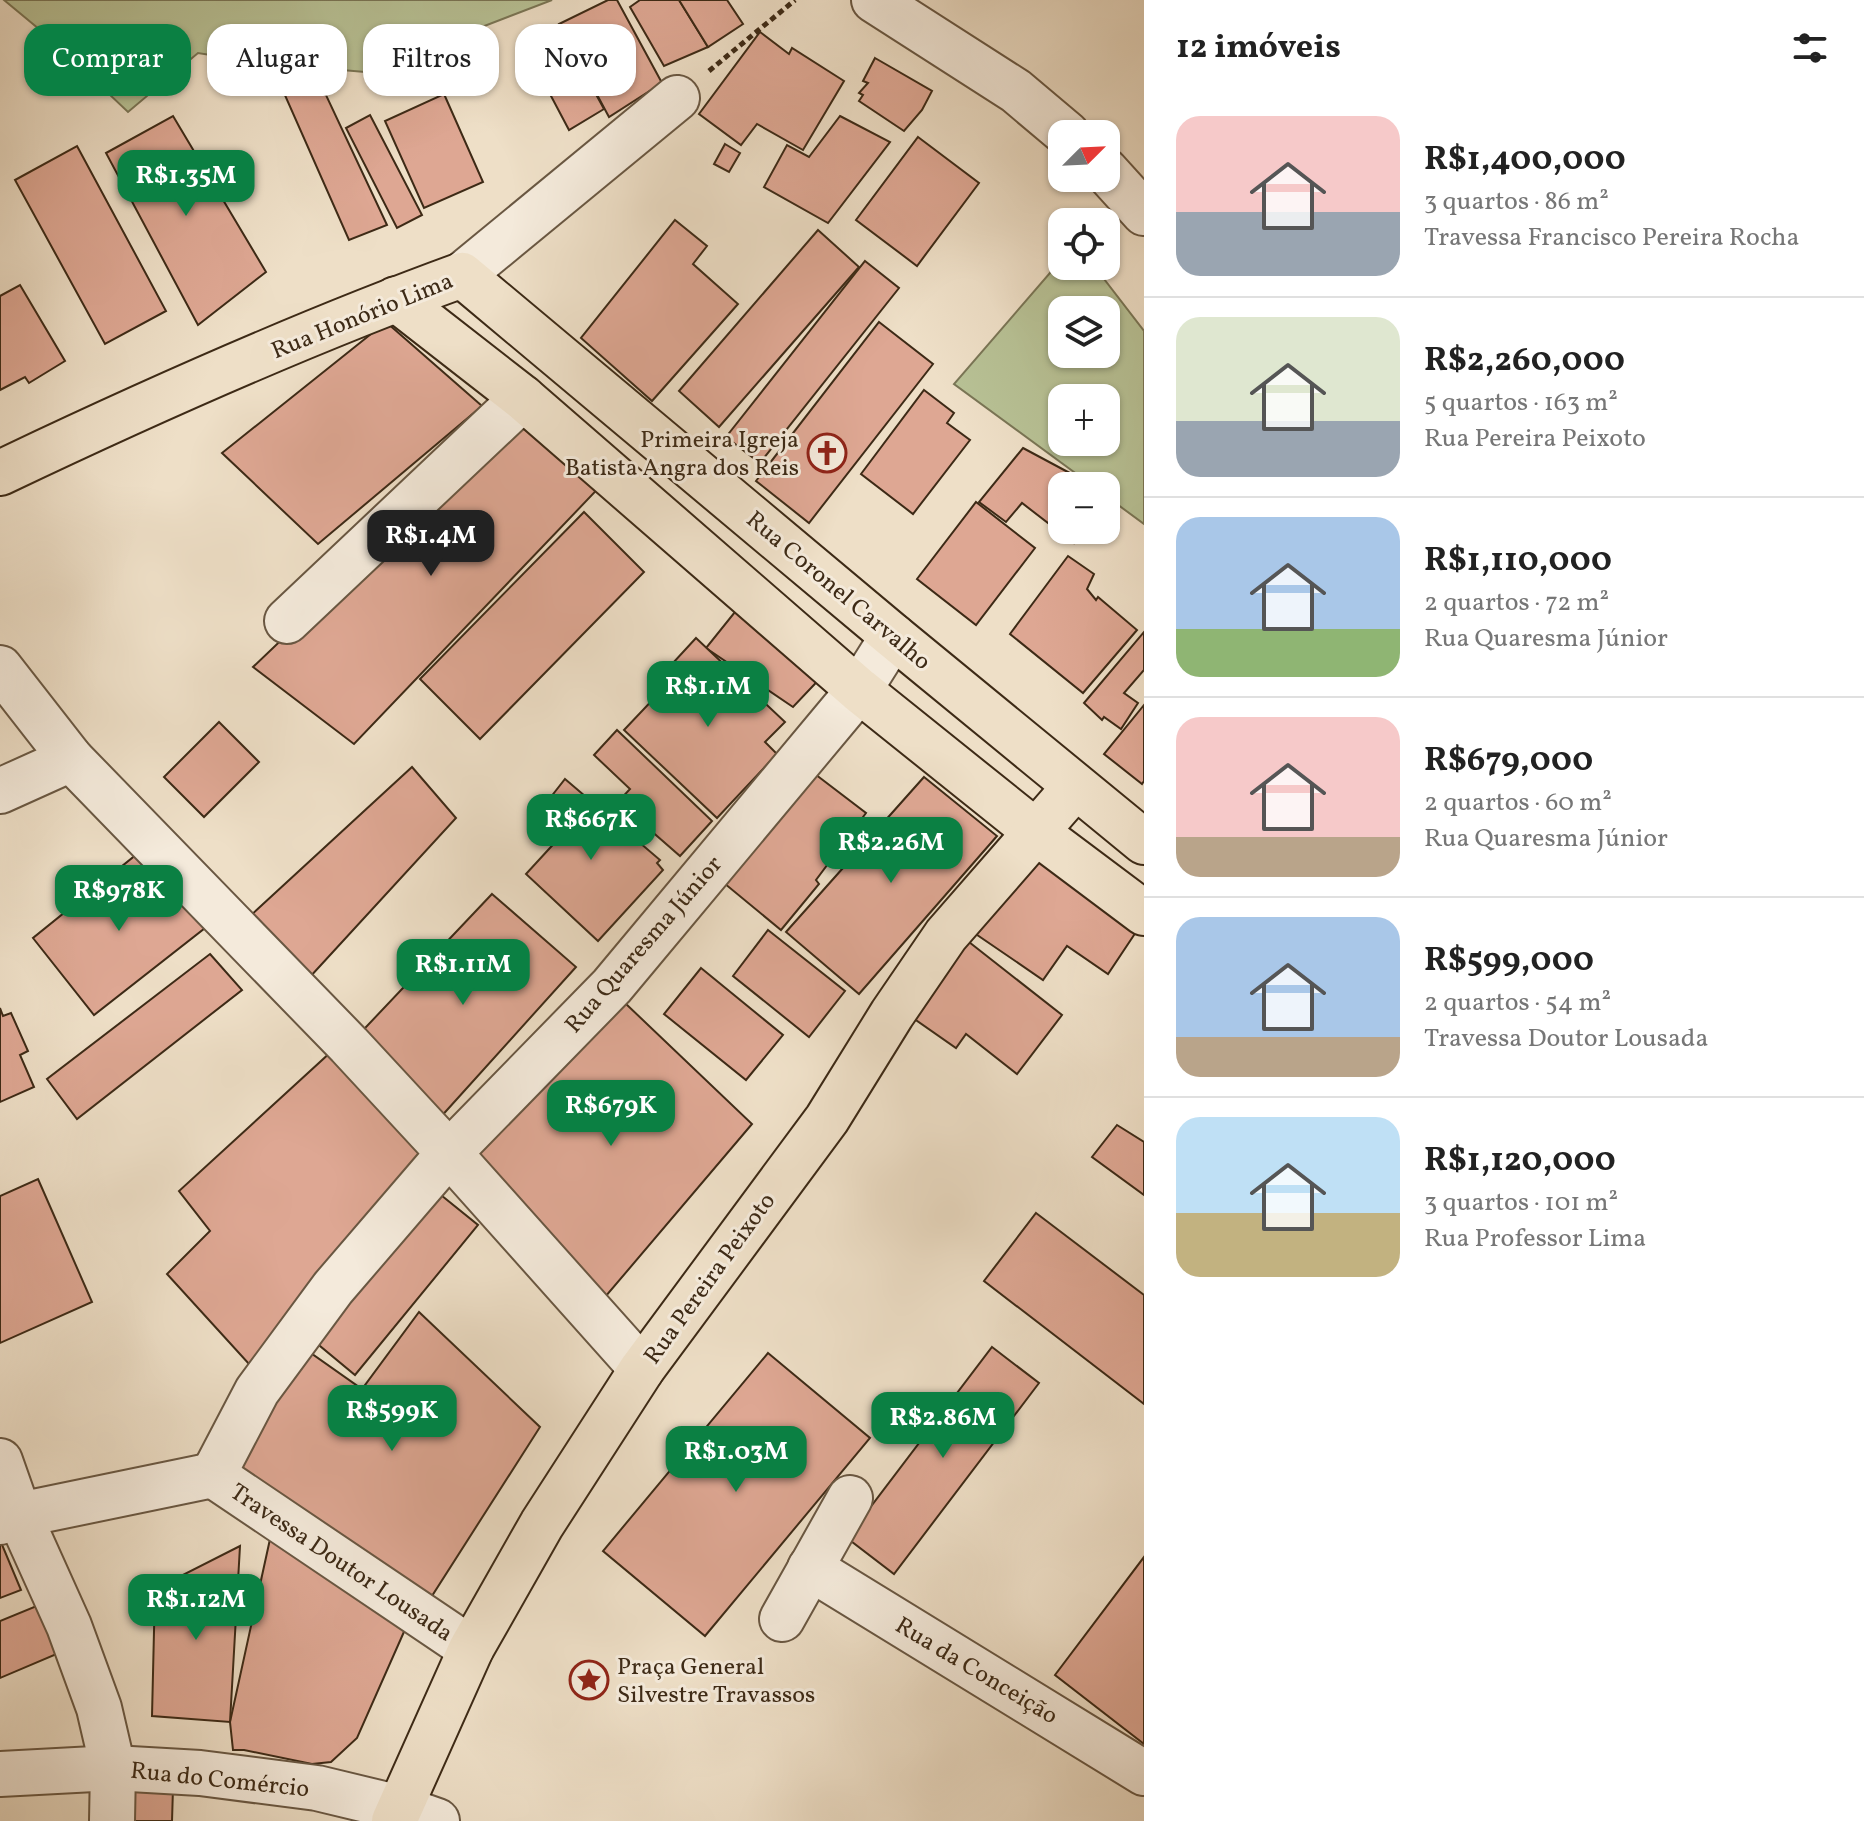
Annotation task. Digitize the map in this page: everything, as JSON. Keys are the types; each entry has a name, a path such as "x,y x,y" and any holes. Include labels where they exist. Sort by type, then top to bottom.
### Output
{"main road":[{"name":"Rua Honório Lima","path":"0,473 140,407 396,299 462,275"},
{"name":"Rua Coronel Carvalho","path":"462,275 1144,842"},
{"path":"396,299 523,398 859,690 1036,832 1144,913"},
{"name":"Rua Pereira Peixoto","path":"410,1817 471,1649 542,1524 642,1369 827,1119 892,1014 946,935 1075,787"}],"street":[{"path":"874,0 1016,91 1050,120"},
{"name":"Rua Honório Lima","path":"462,275 677,98"},
{"path":"1120,186 1144,213"},
{"path":"287,621 523,398"},
{"name":"Rua Quaresma Júnior","path":"213,1475 257,1391 342,1276 449,1153 623,972 859,690 893,636"},
{"path":"0,668 71,759 306,1000 449,1153 642,1369"},
{"path":"0,791 71,759"},
{"path":"112,1821 113,1768 99,1708 69,1626 5,1489 213,1475"},
{"name":"Travessa Doutor Lousada","path":"213,1475 471,1649"},
{"path":"782,1619 850,1498"},
{"name":"Rua da Conceição","path":"810,1568 1144,1773"},
{"name":"Rua do Comércio","path":"0,1774 113,1768 200,1773 302,1786 410,1817"}],"path":[{"path":"677,98 795,0"}],"green space":[{"path":"4,0 552,0 490,24 363,24 363,72 347,70 347,24 207,24 207,54 198,53 191,59 191,24 33,24"},
{"path":"111,96 147,96 128,112"},
{"path":"1048,275 1048,280 1105,280 1117,296 1048,296 1048,368 1120,368 1120,300 1144,331 1144,524 1120,506 1120,472 1074,472 1052,456 1120,456 1120,384 1048,384 1048,453 954,384"}],"building":[{"path":"608,0 617,0 630,24 559,24"},
{"path":"640,0 679,0 708,47 664,66 630,7"},
{"path":"679,0 727,0 743,24 708,47"},
{"path":"760,32 789,54 792,48 844,81 803,150 757,124 741,145 699,114"},
{"path":"636,35 662,83 609,117 598,96 636,96"},
{"path":"875,58 932,91 922,110 904,131 859,101 863,95 859,93 868,83 863,81"},
{"path":"285,96 326,96 387,225 349,240"},
{"path":"445,96 483,182 424,208 385,121"},
{"path":"551,96 597,96 604,109 569,130"},
{"path":"370,115 422,215 397,228 346,128"},
{"path":"173,116 266,272 198,325 106,153"},
{"path":"840,116 890,142 828,223 764,187 787,145 809,157"},
{"path":"918,137 979,183 917,266 856,220"},
{"path":"725,144 740,153 729,172 714,164"},
{"path":"77,146 166,311 105,344 15,180"},
{"path":"675,220 707,246 693,264 738,304 652,401 581,338"},
{"path":"818,230 859,267 719,427 679,391"},
{"path":"865,261 899,288 760,463 726,437"},
{"path":"20,285 65,361 29,383 25,377 0,390 0,296"},
{"path":"386,322 482,406 318,544 222,453"},
{"path":"879,322 933,364 809,523 756,481"},
{"path":"924,390 954,413 947,423 970,440 913,514 861,474"},
{"path":"520,412 611,475 354,744 253,667"},
{"path":"1023,448 1068,472 1048,472 1048,523 1022,503 1006,522 979,502"},
{"path":"976,502 1035,548 976,625 917,579"},
{"path":"584,512 644,572 480,739 420,679"},
{"path":"1068,556 1094,574 1087,589 1096,600 1098,597 1137,630 1083,693 1010,634"},
{"path":"747,597 829,669 793,707 706,648"},
{"path":"1144,632 1144,670 1124,693 1138,703 1121,729 1104,717 1102,720 1084,703"},
{"path":"696,638 785,722 765,742 777,754 717,818 624,730 679,672 672,664"},
{"path":"1144,705 1144,781 1142,784 1104,754"},
{"path":"219,722 259,762 204,817 164,777"},
{"path":"617,730 712,821 680,856 618,802 630,789 594,755"},
{"path":"412,767 456,818 309,978 248,918"},
{"path":"811,771 866,813 816,880 819,884 781,930 713,874"},
{"path":"924,777 997,836 859,994 786,932"},
{"path":"565,779 660,860 657,863 663,870 598,941 526,874 560,837 536,816"},
{"path":"1030,841 1144,920 1108,974 1067,946 1043,980 967,928"},
{"path":"142,850 205,928 94,1015 33,938"},
{"path":"492,894 576,967 438,1120 349,1045"},
{"path":"768,930 845,991 809,1037 733,976"},
{"path":"955,931 1062,1015 1017,1074 966,1034 956,1048 900,1009"},
{"path":"210,954 242,990 77,1119 47,1079"},
{"path":"701,968 783,1035 746,1080 664,1014"},
{"path":"625,1003 752,1124 600,1303 471,1152"},
{"path":"0,1008 3,1016 11,1013 28,1051 20,1055 34,1087 0,1102"},
{"path":"332,1051 430,1154 249,1364 167,1274 210,1231 179,1191"},
{"path":"1117,1125 1144,1142 1144,1195 1092,1157"},
{"path":"38,1179 92,1302 0,1343 0,1196"},
{"path":"431,1187 478,1225 355,1375 308,1336"},
{"path":"1036,1213 1144,1295 1144,1404 984,1281"},
{"path":"419,1312 540,1427 430,1599 231,1467 305,1349 362,1389"},
{"path":"992,1347 1039,1383 894,1574 847,1538"},
{"path":"768,1353 870,1438 705,1636 603,1551"},
{"path":"272,1530 407,1625 357,1738 331,1762 312,1764 233,1750 230,1722"},
{"path":"0,1540 21,1590 0,1598"},
{"path":"240,1546 230,1722 152,1716 155,1589"},
{"path":"1144,1557 1144,1744 1055,1675"},
{"path":"39,1605 59,1653 0,1678 0,1621"},
{"path":"129,1786 173,1788 172,1821 128,1821"}],"place":[{"name":"Primeira Igreja Batista Angra dos Reis","path":"827,453"},
{"name":"Praça General Silvestre Travassos","path":"589,1680"}]}
